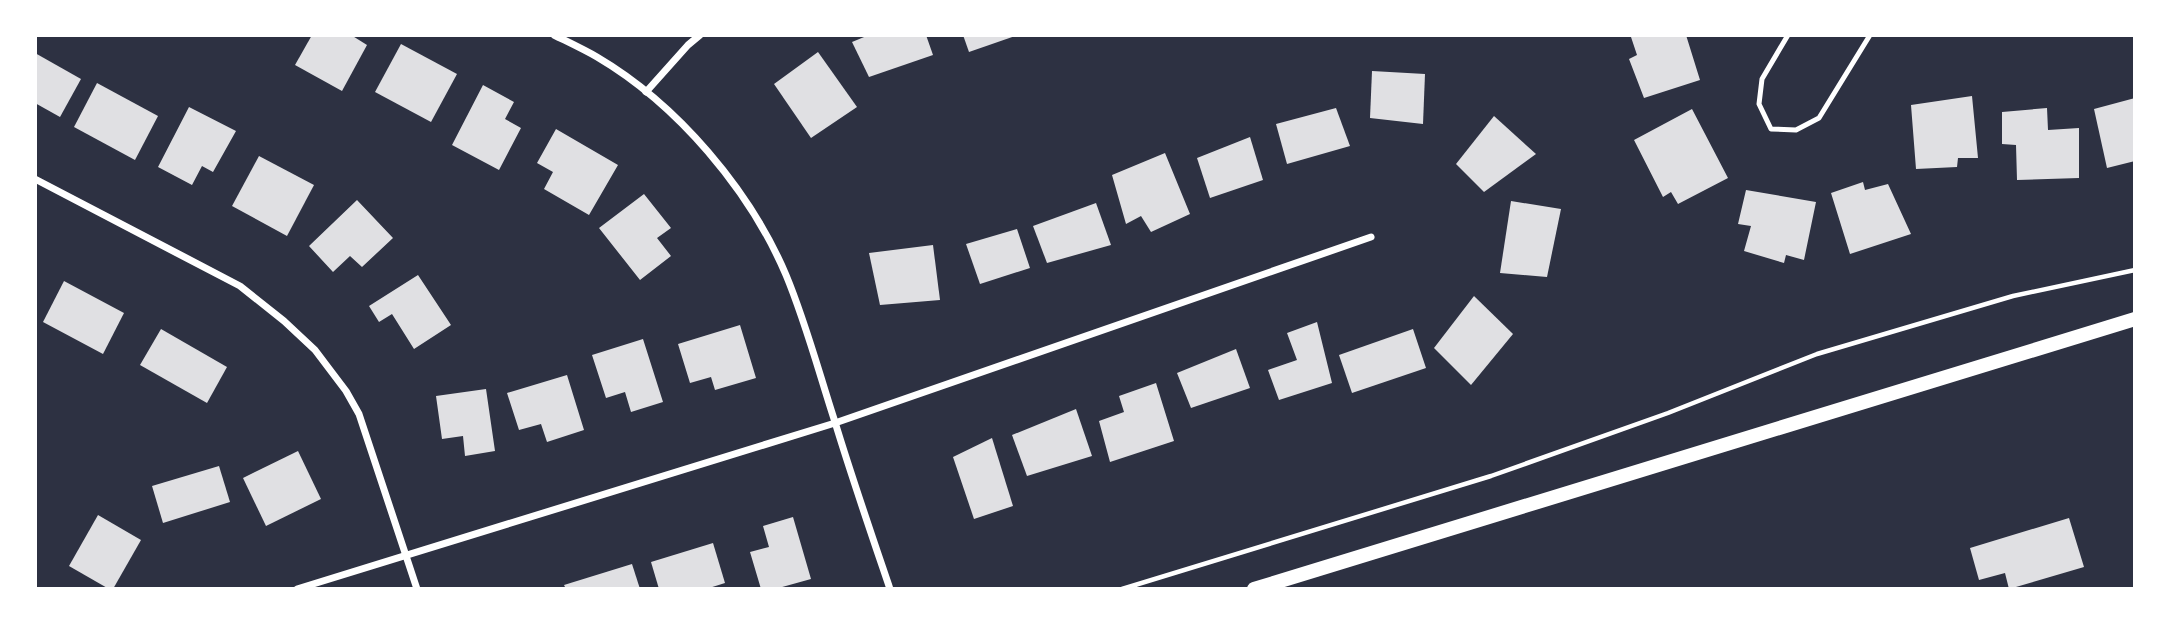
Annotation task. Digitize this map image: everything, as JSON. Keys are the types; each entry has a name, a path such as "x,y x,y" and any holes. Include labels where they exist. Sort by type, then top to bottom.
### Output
{"main road":[{"path":"1254,589 2135,319"}],"street":[{"path":"554,35 598,58 646,92 686,129 725,173 762,229 785,274 800,313 890,589"},
{"path":"646,92 700,35"},
{"path":"35,179 240,286 315,350 346,391 359,414 417,589"},
{"path":"297,589 835,423 1371,237"}],"lane":[{"path":"1788,35 1762,79 1759,104 1771,129 1796,130 1819,118 1870,35"}],"path":[{"path":"1122,589 1492,476 1668,413 1817,354 2013,296 2135,270"}],"building":[{"path":"312,35 351,35 367,45 342,91 295,65"},
{"path":"869,35 926,35 933,55 869,77 852,42"},
{"path":"963,35 1018,35 969,52"},
{"path":"1686,35 1700,80 1644,98 1629,59 1637,55 1631,37"},
{"path":"401,44 457,74 431,122 375,92"},
{"path":"818,52 857,107 811,138 774,84"},
{"path":"35,53 81,79 60,117 35,103"},
{"path":"1372,71 1425,74 1423,124 1370,118"},
{"path":"97,83 158,116 135,160 74,127"},
{"path":"483,85 514,102 505,119 521,128 499,170 452,145"},
{"path":"1972,96 1978,158 1958,158 1957,167 1916,169 1911,105"},
{"path":"2135,98 2135,161 2107,168 2094,109"},
{"path":"189,107 236,131 213,172 202,166 192,185 158,167"},
{"path":"1336,108 1350,146 1287,164 1276,124"},
{"path":"2047,108 2048,130 2079,128 2079,178 2017,180 2016,145 2002,144 2002,112"},
{"path":"1692,109 1728,178 1678,204 1671,192 1663,197 1634,140"},
{"path":"1494,116 1536,154 1484,192 1456,164"},
{"path":"556,129 618,165 589,215 544,189 553,172 537,163"},
{"path":"1250,137 1263,180 1210,198 1197,158"},
{"path":"1165,153 1190,214 1151,232 1141,216 1126,224 1112,175"},
{"path":"259,156 314,185 287,236 232,206"},
{"path":"1863,182 1865,190 1888,184 1911,234 1850,254 1831,193"},
{"path":"1746,190 1816,202 1804,260 1786,255 1784,263 1744,251 1751,226 1738,224"},
{"path":"644,194 671,228 657,238 671,256 640,280 599,228"},
{"path":"357,200 393,238 362,267 350,256 333,272 309,246"},
{"path":"1511,201 1561,209 1547,277 1500,273"},
{"path":"1096,203 1111,245 1047,263 1033,226"},
{"path":"1017,229 1030,268 980,284 966,244"},
{"path":"933,245 940,300 880,305 869,253"},
{"path":"418,275 451,325 414,349 392,314 379,322 369,306"},
{"path":"64,281 124,313 103,354 43,322"},
{"path":"1474,296 1513,334 1471,385 1434,348"},
{"path":"1317,322 1332,383 1279,400 1268,370 1297,360 1287,333"},
{"path":"740,325 756,378 715,390 711,377 690,383 678,344"},
{"path":"161,329 227,367 207,403 140,365"},
{"path":"1413,329 1426,368 1352,393 1339,355"},
{"path":"643,339 663,402 631,412 625,392 606,398 592,355"},
{"path":"1236,349 1250,388 1191,408 1177,373"},
{"path":"567,375 584,430 547,442 541,424 519,430 507,393"},
{"path":"1156,383 1174,441 1110,462 1099,421 1124,412 1119,396"},
{"path":"486,389 495,451 465,456 463,436 442,439 436,396"},
{"path":"1076,409 1092,456 1027,476 1012,435"},
{"path":"992,438 1013,506 974,519 953,457"},
{"path":"298,451 321,499 266,526 243,478"},
{"path":"219,466 230,502 163,523 152,486"},
{"path":"98,515 141,540 113,589 69,566"},
{"path":"793,517 811,579 775,589 761,589 750,552 769,547 763,526"},
{"path":"2069,518 2084,567 2009,589 2005,573 1979,580 1970,548"},
{"path":"713,543 725,583 706,589 659,589 651,562"},
{"path":"632,564 640,589 566,589 564,585"}]}
